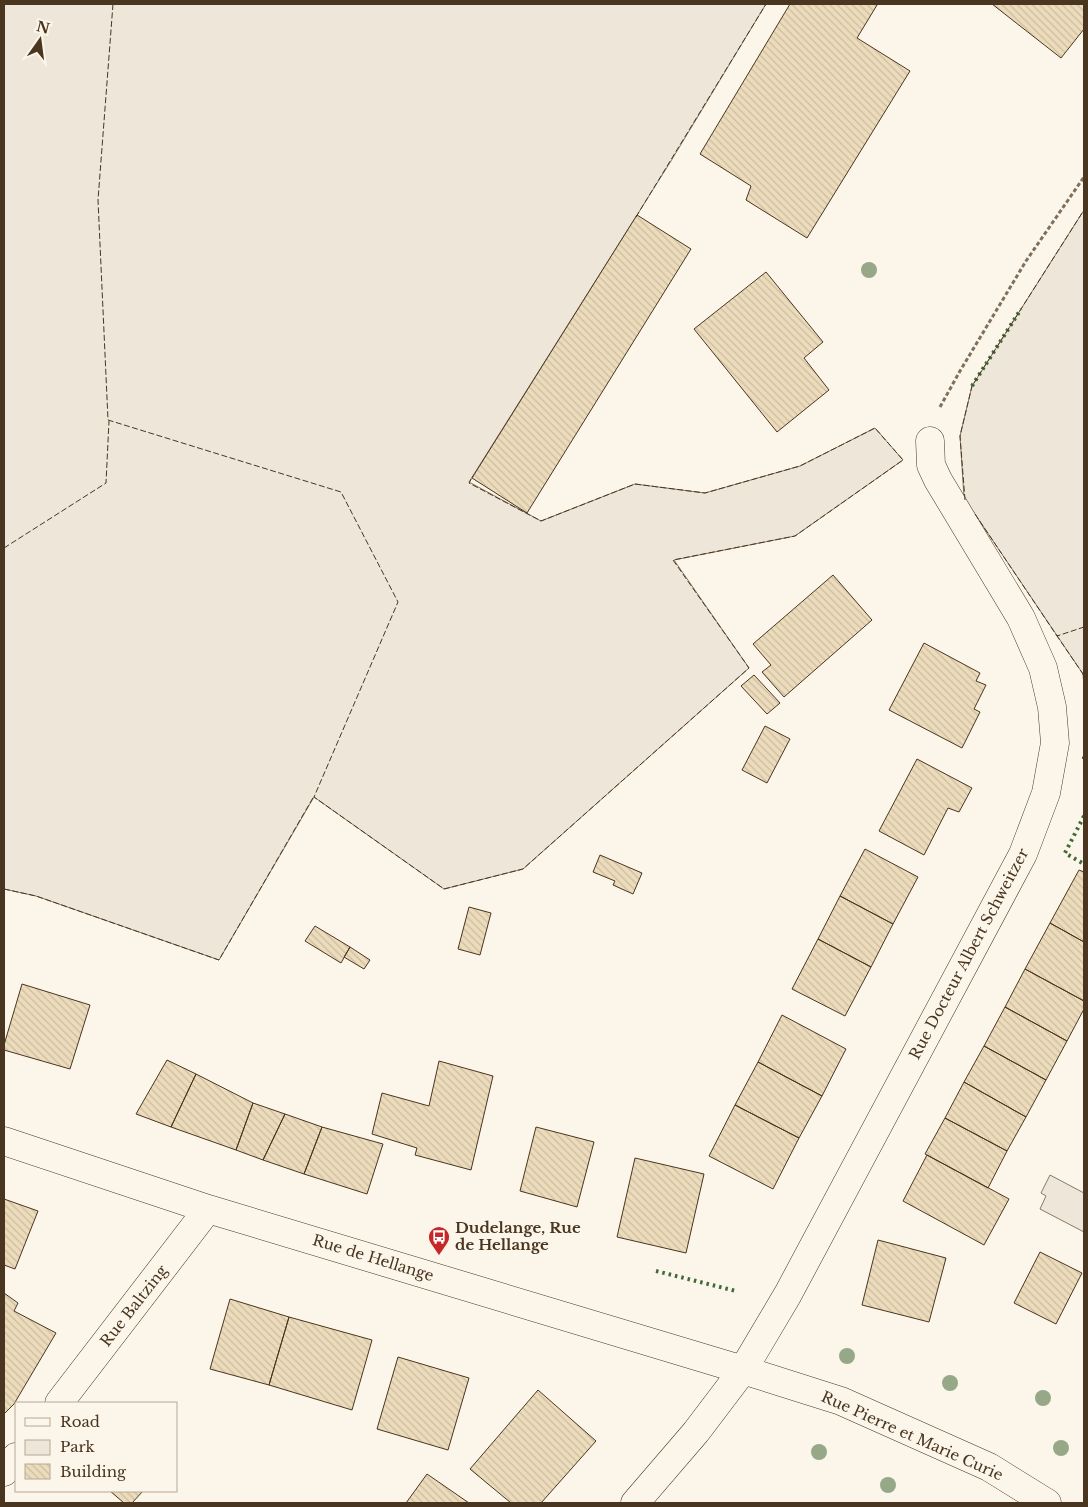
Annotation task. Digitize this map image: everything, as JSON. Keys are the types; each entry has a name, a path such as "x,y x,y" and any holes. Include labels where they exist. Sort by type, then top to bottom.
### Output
{"street":[{"name":"Rue Docteur Albert Schweitzer","path":"636,1503 696,1432 744,1370 788,1294 1023,854 1046,793 1056,743 1052,707 1043,668 1020,618 938,480 931,465 930,440"},
{"name":"Rue de Hellange","path":"4,1141 208,1209 744,1370"},
{"name":"Rue Baltzing","path":"60,1402 208,1209"},
{"name":"Rue Pierre et Marie Curie","path":"744,1370 841,1401 989,1467 1047,1503"},
{"path":"4,1472 15,1458"}],"path":[{"path":"930,440 940,406 960,371 1026,261 1084,177"}],"green space":[{"path":"4,4 766,4 671,161 469,482 541,521 635,484 705,493 800,466 875,428 903,460 795,536 674,560 749,668 523,869 444,889 314,797 219,960 36,896 4,889"},
{"path":"1084,210 1084,685 1083,674 964,498 960,436 972,386"},
{"path":"1050,1175 1084,1193 1084,1232 1040,1209 1046,1196 1041,1193"}],"building":[{"path":"790,4 876,4 857,38 910,71 807,238 746,200 751,186 700,154"},
{"path":"992,4 1084,4 1084,29 1061,58"},
{"path":"637,215 691,249 527,513 472,478"},
{"path":"766,272 823,342 804,358 829,390 777,432 694,329"},
{"path":"833,575 872,620 784,697 762,672 771,665 753,644"},
{"path":"924,643 980,673 976,681 986,685 974,709 980,712 962,748 889,710"},
{"path":"754,675 780,703 767,714 741,686"},
{"path":"765,726 790,739 767,783 742,770"},
{"path":"917,759 972,788 959,812 948,808 924,855 879,831"},
{"path":"865,849 918,877 893,924 840,896"},
{"path":"600,855 642,873 633,894 613,885 615,881 593,872"},
{"path":"1079,870 1084,872 1084,942 1050,923"},
{"path":"840,896 893,924 871,967 818,939"},
{"path":"469,907 491,913 480,955 458,949"},
{"path":"1050,923 1084,942 1084,1001 1025,969"},
{"path":"315,926 350,947 341,963 305,941"},
{"path":"818,939 871,967 845,1016 792,989"},
{"path":"350,947 370,960 364,969 344,957"},
{"path":"1025,969 1084,1001 1084,1009 1067,1041 1005,1007"},
{"path":"22,984 90,1005 70,1069 4,1050"},
{"path":"1005,1007 1067,1041 1046,1080 984,1046"},
{"path":"782,1015 846,1049 822,1096 758,1062"},
{"path":"984,1046 1046,1080 1026,1117 964,1082"},
{"path":"167,1060 196,1074 171,1127 136,1114"},
{"path":"439,1061 493,1076 471,1170 415,1155 417,1148 372,1134 382,1093 429,1106"},
{"path":"758,1062 822,1096 799,1138 735,1105"},
{"path":"196,1074 253,1103 236,1150 171,1127"},
{"path":"964,1082 1026,1117 1007,1151 945,1118"},
{"path":"253,1103 285,1114 263,1160 236,1150"},
{"path":"735,1105 799,1138 773,1189 709,1156"},
{"path":"285,1114 322,1127 304,1174 263,1160"},
{"path":"945,1118 1007,1151 988,1188 925,1154"},
{"path":"322,1127 383,1144 367,1194 304,1174"},
{"path":"536,1127 594,1142 577,1207 520,1191"},
{"path":"927,1155 1009,1199 984,1245 903,1201"},
{"path":"635,1158 704,1174 686,1253 617,1237"},
{"path":"4,1199 38,1211 15,1269 4,1265"},
{"path":"878,1240 946,1258 929,1322 862,1305"},
{"path":"1040,1252 1082,1273 1056,1324 1014,1303"},
{"path":"4,1293 18,1303 14,1311 56,1333 14,1404 4,1414"},
{"path":"230,1299 289,1317 269,1385 210,1369"},
{"path":"289,1317 372,1340 352,1410 269,1385"},
{"path":"398,1357 469,1378 448,1450 377,1429"},
{"path":"538,1390 596,1441 541,1503 511,1503 470,1469"},
{"path":"427,1474 469,1503 406,1503"},
{"path":"111,1492 142,1492 132,1503 124,1503"}],"hedge":[{"path":"972,386 1021,309"},
{"path":"1084,754 1084,759"},
{"path":"1084,816 1065,853 1084,864"},
{"path":"656,1271 736,1291"}],"fence":[{"path":"113,4 98,200 108,420 341,492 398,602 314,797 444,889 523,869 749,668 673,560 795,536 903,460 875,428 800,466 705,493 635,484 541,521 469,483 473,476"},
{"path":"636,217 766,4"},
{"path":"965,500 960,436 972,386 1084,210"},
{"path":"4,548 106,483 109,421"},
{"path":"975,514 1057,636 1084,627"},
{"path":"1058,635 1083,674 1084,685"},
{"path":"4,889 36,896 219,960 314,796"}],"place":[{"name":"Dudelange, Rue de Hellange","path":"439,1256"}]}
